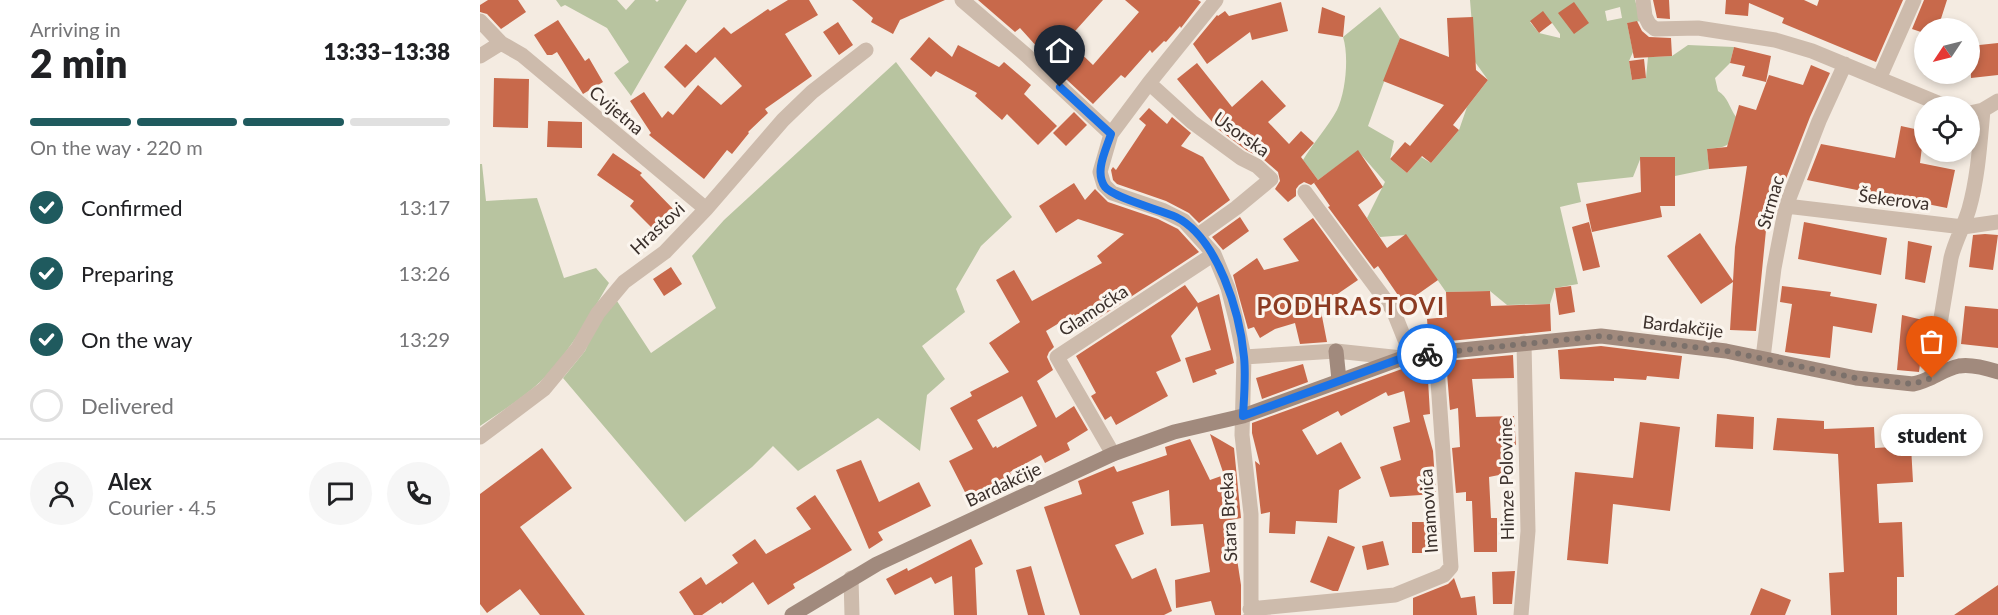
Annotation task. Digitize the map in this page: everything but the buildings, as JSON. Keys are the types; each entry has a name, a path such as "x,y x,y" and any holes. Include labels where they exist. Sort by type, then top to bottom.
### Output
{"street":[{"path":"962,0 1111,134"},
{"path":"1216,0 1149,82 1111,134 1100,172 1104,185 1112,193 1162,210 1184,221 1214,254 1228,288 1238,323 1244,357 1243,416"},
{"path":"1643,0 1645,16 1655,29 1698,28 1774,40 1812,51 1921,96"},
{"path":"1879,79 1914,0"},
{"name":"Cvijetna","path":"480,21 501,43 522,55 706,209"},
{"path":"480,56 501,43"},
{"name":"Hrastovi","path":"480,437 544,389 573,355 598,313 624,282 664,252 706,209 783,120 812,92 866,50"},
{"name":"Strmac","path":"1763,358 1774,268 1786,206 1819,121 1845,64"},
{"name":"Usorska","path":"1149,82 1192,122 1241,158 1257,166 1271,179 1198,235"},
{"path":"1980,109 1998,101"},
{"path":"1938,375 1951,258 1955,242 1969,211 1976,176 1976,162"},
{"path":"1305,192 1393,310 1406,357"},
{"name":"Šekerova","path":"1786,206 1963,227 1998,222"},
{"name":"Glamočka","path":"1113,454 1057,357 1214,254"},
{"name":"Bardakčije","path":"792,615 851,578 1113,454 1174,432 1243,416 1406,357 1601,336 1705,348 1876,380 1913,384 1959,366 1998,372"},
{"name":"Himze Polovine","path":"1521,615 1528,531 1524,343"},
{"path":"1336,351 1339,380"},
{"name":"Bardakčije","path":"1244,357 1336,351 1406,357"},
{"name":"Imamovića","path":"1251,612 1395,595 1444,575 1451,567 1436,353"},
{"name":"Stara Breka","path":"1243,416 1242,435 1251,514 1251,612"},
{"path":"851,578 852,615"}],"green space":[{"path":"556,0 617,0 626,10 635,0 655,0 657,2 659,0 687,0 631,96 614,73 629,62 607,28 565,5 561,7"},
{"path":"1470,0 1635,0 1641,21 1627,23 1633,52 1629,61 1632,80 1646,78 1648,57 1672,56 1688,45 1734,47 1730,63 1715,78 1718,91 1726,99 1736,117 1732,138 1728,145 1707,149 1709,169 1675,176 1675,157 1641,157 1633,177 1577,183 1581,202 1560,207 1578,284 1555,288 1550,304 1507,305 1490,291 1446,292 1406,235 1380,237 1367,218 1385,182 1358,151 1318,180 1303,160 1340,102 1346,63 1343,37 1380,7 1400,38 1368,126 1394,141 1390,159 1407,173 1421,157 1431,163 1459,130 1467,107 1488,80 1475,62","holes":["1620,7 1622,18 1607,21 1605,11","1530,22 1552,23 1560,34 1560,38 1539,33"]},
{"path":"896,62 1012,217 981,246 956,289 965,312 922,346 945,379 927,395 920,451 878,418 798,471 773,446 752,467 685,522 563,378 585,351 600,318 615,298 651,353 716,308 692,256 724,220"},
{"path":"480,164 482,164 486,201 537,198 564,278 596,268 609,283 560,360 526,394 480,426"}],"way so far":[{"path":"1427,354 1601,336 1726,351 1856,378 1913,384 1932,378"}],"place":[{"name":"student","path":"1932,378"}],"district":[{"name":"PODHRASTOVI","path":"1351,305"}],"route":[{"path":"1060,87 1111,134 1100,172 1104,185 1112,193 1162,210 1184,221 1214,254 1228,288 1238,323 1244,357 1243,416 1402,358 1427,354"}]}
